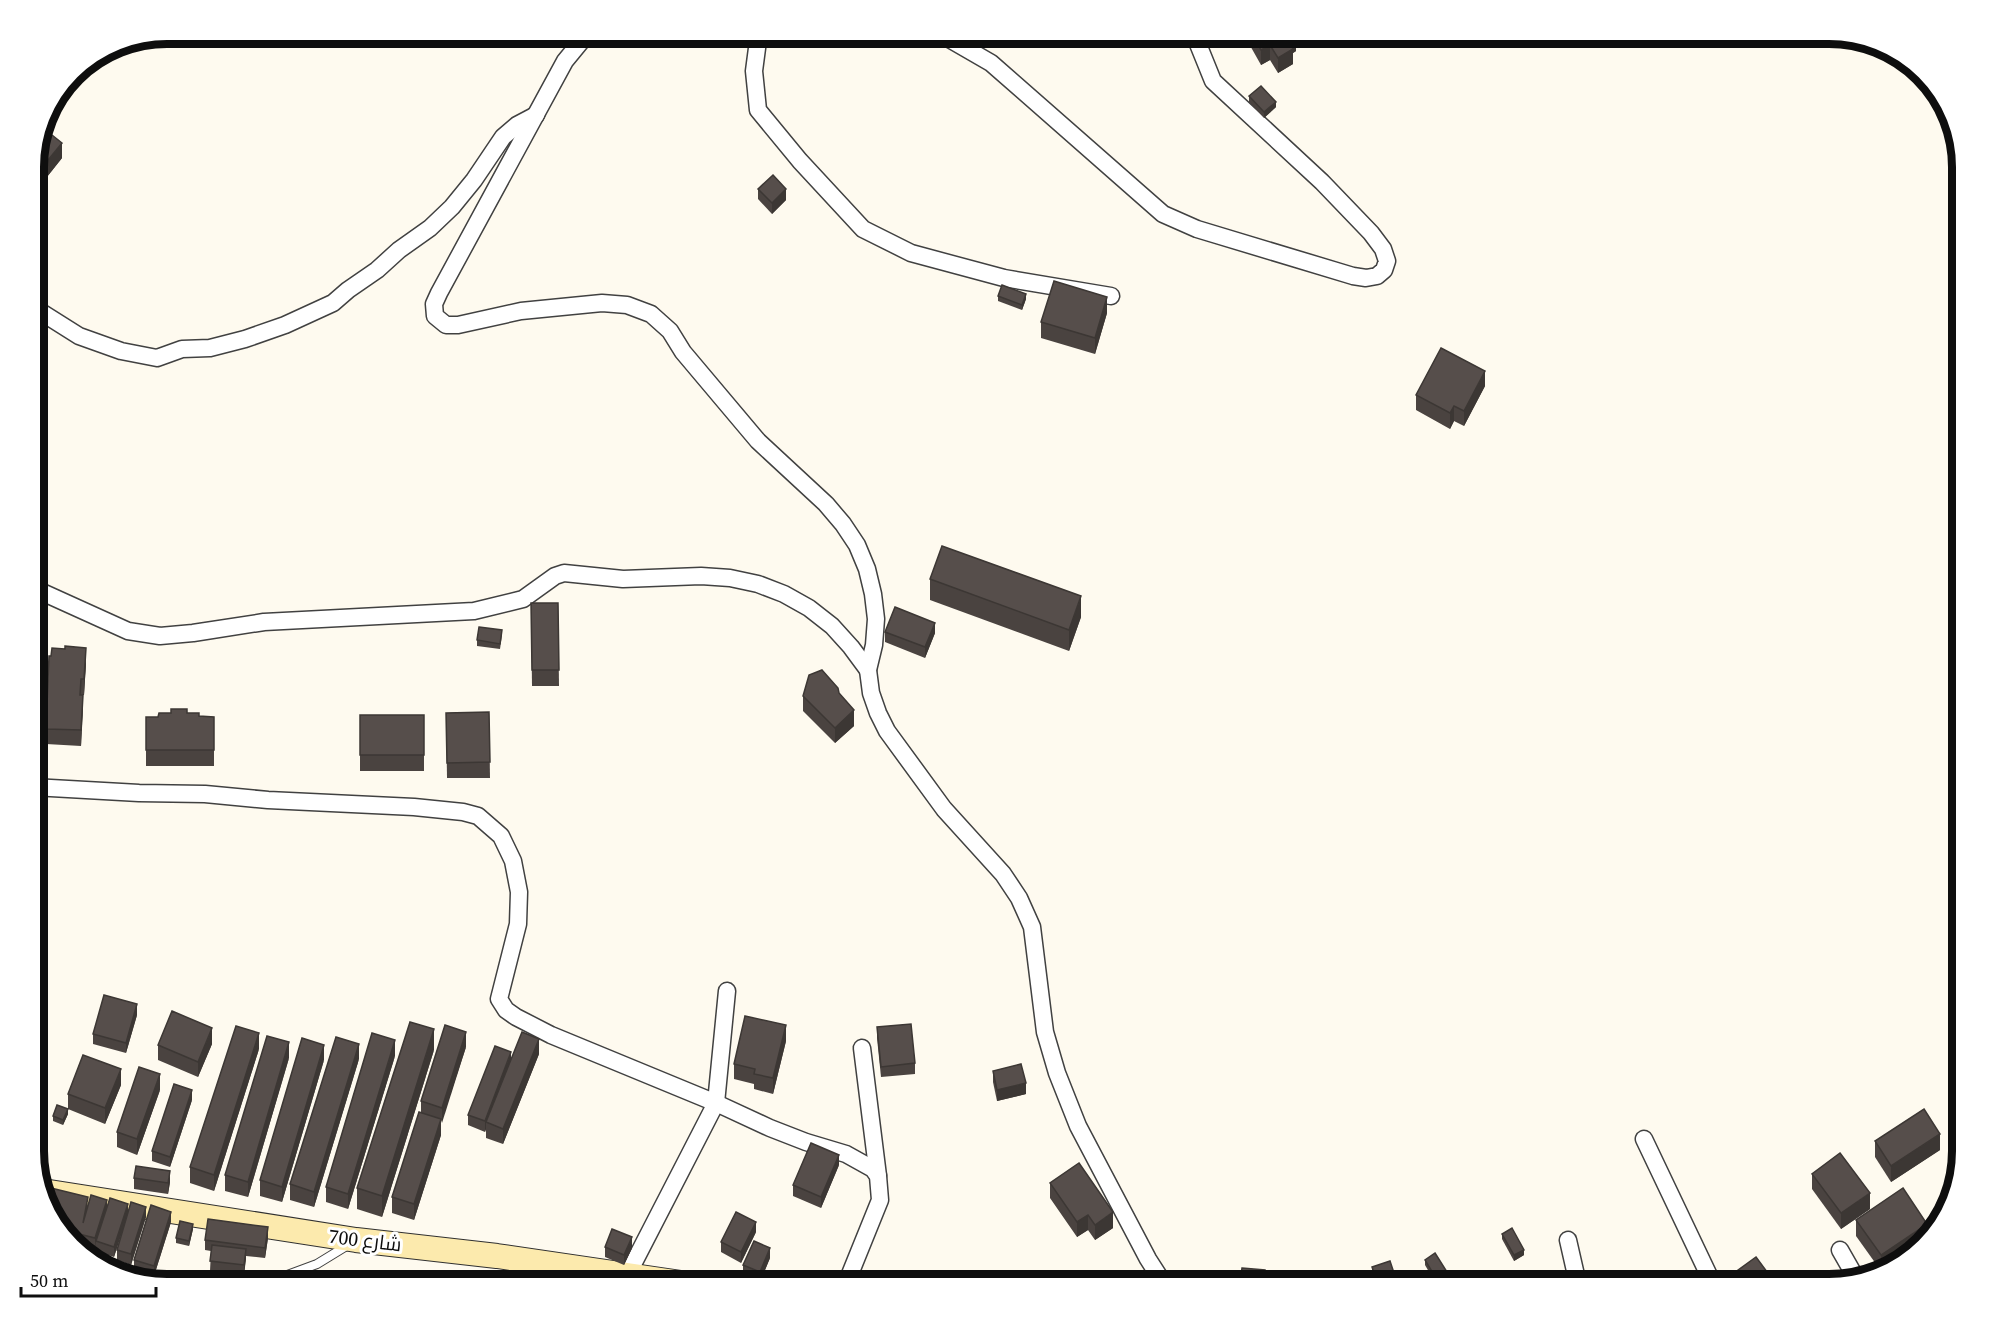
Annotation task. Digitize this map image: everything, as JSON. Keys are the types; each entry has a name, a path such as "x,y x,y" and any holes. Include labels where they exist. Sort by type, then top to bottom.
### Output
{"main road":[{"name":"شارع 700","path":"51,1192 356,1240 628,1274"}],"street":[{"path":"579,44 565,61 439,292 434,303 435,316 446,325 458,325 521,311 602,303 627,305 651,314 670,331 683,352 758,441 826,504 843,524 857,545 871,585 876,619 874,645 868,670 871,693 887,731 944,809 1003,874 1019,898 1032,927 1045,1032 1057,1073 1078,1126 1104,1178 1158,1274"},
{"path":"758,44 754,71 758,110 800,161 863,229 911,253 1004,278 1112,296"},
{"path":"967,44 1163,214 1197,229 1353,276 1366,279 1377,276 1384,270 1387,261 1383,249 1371,233 1322,182 1213,81 1198,44"},
{"path":"44,314 79,336 121,351 157,358 182,349 210,348 245,339 285,325 333,303 430,228 452,207 474,180 503,137 517,125 536,114"},
{"path":"44,593 128,631 160,636 264,622 474,611 523,599 555,576 564,573 623,579 701,576 730,578 758,584 784,594 809,608 851,646 868,670"},
{"path":"44,788 205,794 268,800 414,807 463,812 478,816 501,836 513,861 519,892 518,924 499,999 501,1005 516,1017 551,1035 716,1103 770,1128 846,1154 865,1163 879,1176"},
{"path":"628,1274 716,1103 728,991"},
{"path":"850,1274 880,1200 879,1176 862,1048"},
{"path":"1644,1139 1708,1274"},
{"path":"1568,1240 1576,1274"},
{"path":"1840,1250 1852,1271"}],"lane":[{"path":"290,1274 317,1264 356,1240"}],"building":[{"path":"1258,44 1290,44 1293,49 1278,58 1270,45 1261,50"},
{"path":"1261,86 1276,102 1264,112 1249,96"},
{"path":"49,132 62,143 44,165"},
{"path":"773,175 786,189 772,203 758,189"},
{"path":"1054,281 1107,297 1095,338 1041,322"},
{"path":"1002,285 1026,294 1022,305 998,296"},
{"path":"1441,348 1485,371 1464,411 1454,406 1450,413 1416,395"},
{"path":"942,546 1081,596 1069,630 930,579"},
{"path":"531,603 558,603 559,670 532,670"},
{"path":"895,607 935,623 925,647 885,632"},
{"path":"479,627 502,630 500,644 477,640"},
{"path":"65,646 86,648 84,679 81,679 80,695 83,695 81,730 46,729 49,656 51,656 52,648 65,649"},
{"path":"822,670 854,710 835,728 803,696 809,675"},
{"path":"171,709 187,709 187,713 214,717 214,750 146,750 146,717 158,717 159,713 171,713"},
{"path":"489,712 490,762 447,763 446,713"},
{"path":"360,715 424,715 424,755 360,755"},
{"path":"104,995 137,1004 126,1043 93,1034"},
{"path":"172,1011 212,1028 198,1062 158,1045"},
{"path":"745,1016 786,1025 773,1078 754,1074 755,1069 734,1064"},
{"path":"410,1022 434,1029 382,1196 357,1188"},
{"path":"911,1024 915,1063 881,1067 877,1027"},
{"path":"445,1025 466,1032 442,1108 421,1101"},
{"path":"236,1026 259,1033 214,1175 190,1167"},
{"path":"522,1032 539,1039 503,1129 486,1122"},
{"path":"372,1033 395,1040 348,1194 326,1187"},
{"path":"267,1036 289,1042 248,1182 225,1175"},
{"path":"336,1037 359,1044 314,1192 290,1184"},
{"path":"302,1038 324,1045 282,1187 260,1180"},
{"path":"495,1046 511,1052 485,1121 468,1115"},
{"path":"83,1055 121,1069 105,1108 68,1094"},
{"path":"1021,1064 1026,1083 997,1090 993,1071"},
{"path":"139,1067 160,1074 137,1139 117,1132"},
{"path":"174,1084 192,1090 170,1157 152,1151"},
{"path":"57,1105 68,1109 63,1120 53,1116"},
{"path":"1924,1109 1940,1134 1891,1166 1875,1141"},
{"path":"419,1112 441,1119 414,1204 392,1197"},
{"path":"811,1143 839,1155 821,1197 793,1185"},
{"path":"1840,1153 1870,1193 1841,1213 1812,1174"},
{"path":"1079,1163 1113,1212 1095,1225 1088,1215 1077,1222 1050,1183"},
{"path":"136,1166 170,1171 168,1183 134,1178"},
{"path":"51,1188 88,1197 83,1223 91,1195 107,1200 95,1238 74,1232 64,1219"},
{"path":"1903,1188 1927,1224 1881,1255 1856,1220"},
{"path":"110,1198 128,1204 114,1247 96,1241"},
{"path":"131,1202 146,1207 131,1254 117,1250"},
{"path":"151,1205 171,1212 154,1266 134,1260"},
{"path":"736,1212 756,1222 741,1252 721,1242"},
{"path":"208,1219 268,1227 265,1248 205,1240"},
{"path":"180,1221 193,1224 189,1241 176,1238"},
{"path":"1512,1228 1524,1250 1514,1255 1502,1234"},
{"path":"612,1229 632,1237 624,1255 605,1247"},
{"path":"754,1241 770,1248 760,1272 743,1265"},
{"path":"212,1245 246,1249 244,1265 210,1261"},
{"path":"1435,1253 1447,1272 1434,1274 1425,1260"},
{"path":"1756,1257 1769,1274 1733,1274"},
{"path":"1390,1261 1394,1274 1374,1274 1372,1267"},
{"path":"1242,1268 1265,1270 1265,1274 1241,1274"}]}
